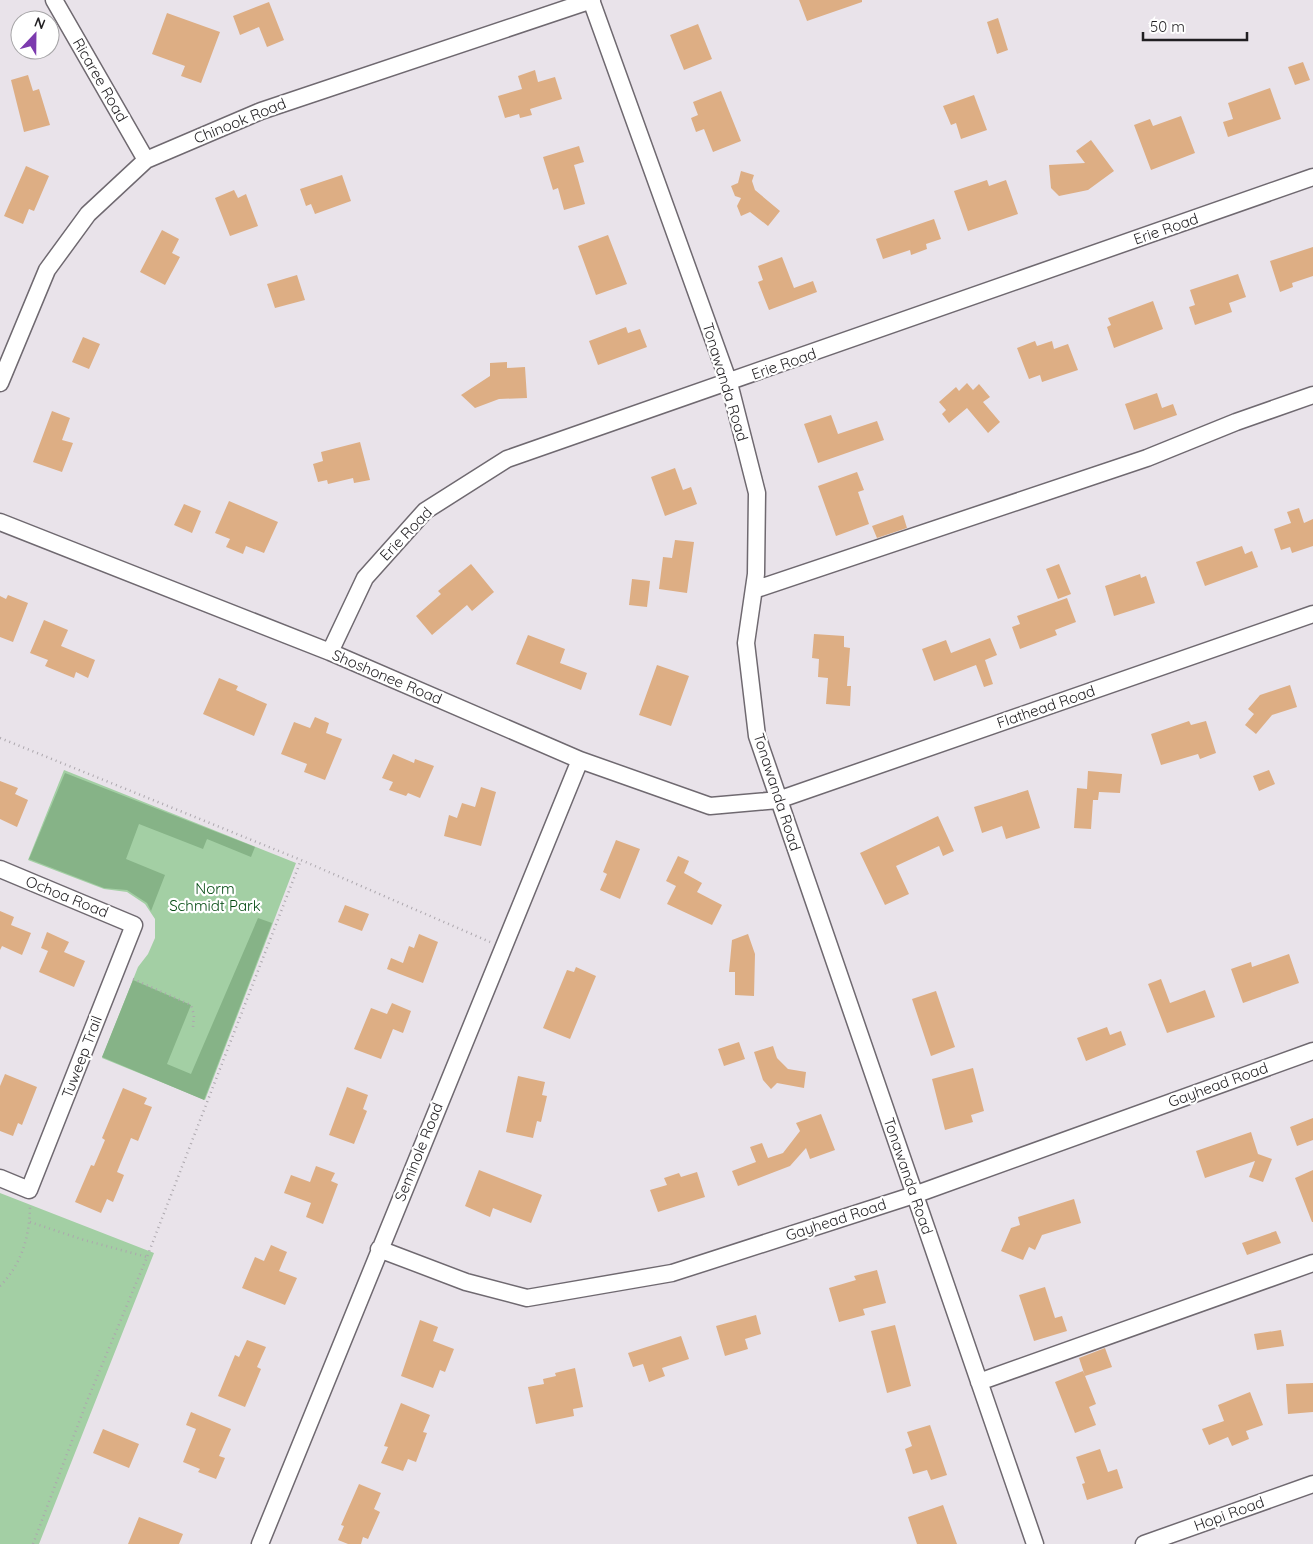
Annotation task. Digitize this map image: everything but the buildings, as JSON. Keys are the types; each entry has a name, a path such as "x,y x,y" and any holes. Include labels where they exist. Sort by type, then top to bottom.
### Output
{"street":[{"name":"Ricaree Road","path":"54,0 146,160"},
{"name":"Chinook Road","path":"0,383 47,270 88,214 146,160 261,111 591,0"},
{"name":"Tonawanda Road","path":"591,0 729,383 757,493 754,590 746,643 756,726 778,800 1035,1544"},
{"name":"Erie Road","path":"330,652 365,578 425,510 507,459 729,383 1313,177"},
{"path":"754,590 1147,458 1236,422 1313,395"},
{"name":"Shoshonee Road","path":"0,522 330,652 580,760 710,806 778,800"},
{"name":"Flathead Road","path":"778,800 1313,614"},
{"name":"Seminole Road","path":"260,1544 580,760"},
{"name":"Ochoa Road","path":"0,870 134,925"},
{"name":"Tuweep Trail","path":"30,1190 134,925"},
{"name":"Gayhead Road","path":"379,1249 466,1282 528,1298 672,1273 914,1195 1313,1051"},
{"path":"0,1178 30,1190"},
{"path":"979,1382 1313,1264"},
{"name":"Hopi Road","path":"1144,1544 1313,1484"}],"path":[{"path":"0,738 301,860 503,947"},
{"path":"33,1544 87,1401 147,1257 301,860"},
{"path":"133,979 191,1005 194,1015 193,1026"},
{"path":"0,1286 15,1268 30,1222 30,1190"},
{"path":"30,1222 84,1240 147,1257"}],"green space":[{"name":"Norm Schmidt Park","path":"64,770 296,863 205,1100 102,1058 138,967 148,954 155,938 155,919 145,904 127,892 104,889 28,860"},
{"path":"65,773 255,847 251,857 207,839 203,849 139,824 126,859 165,875 151,911 147,903 127,890 104,888 29,859"},
{"path":"258,918 272,923 204,1100 102,1057 133,980 191,1005 167,1064 191,1074"},
{"path":"0,1193 154,1253 39,1544 0,1544"}]}
